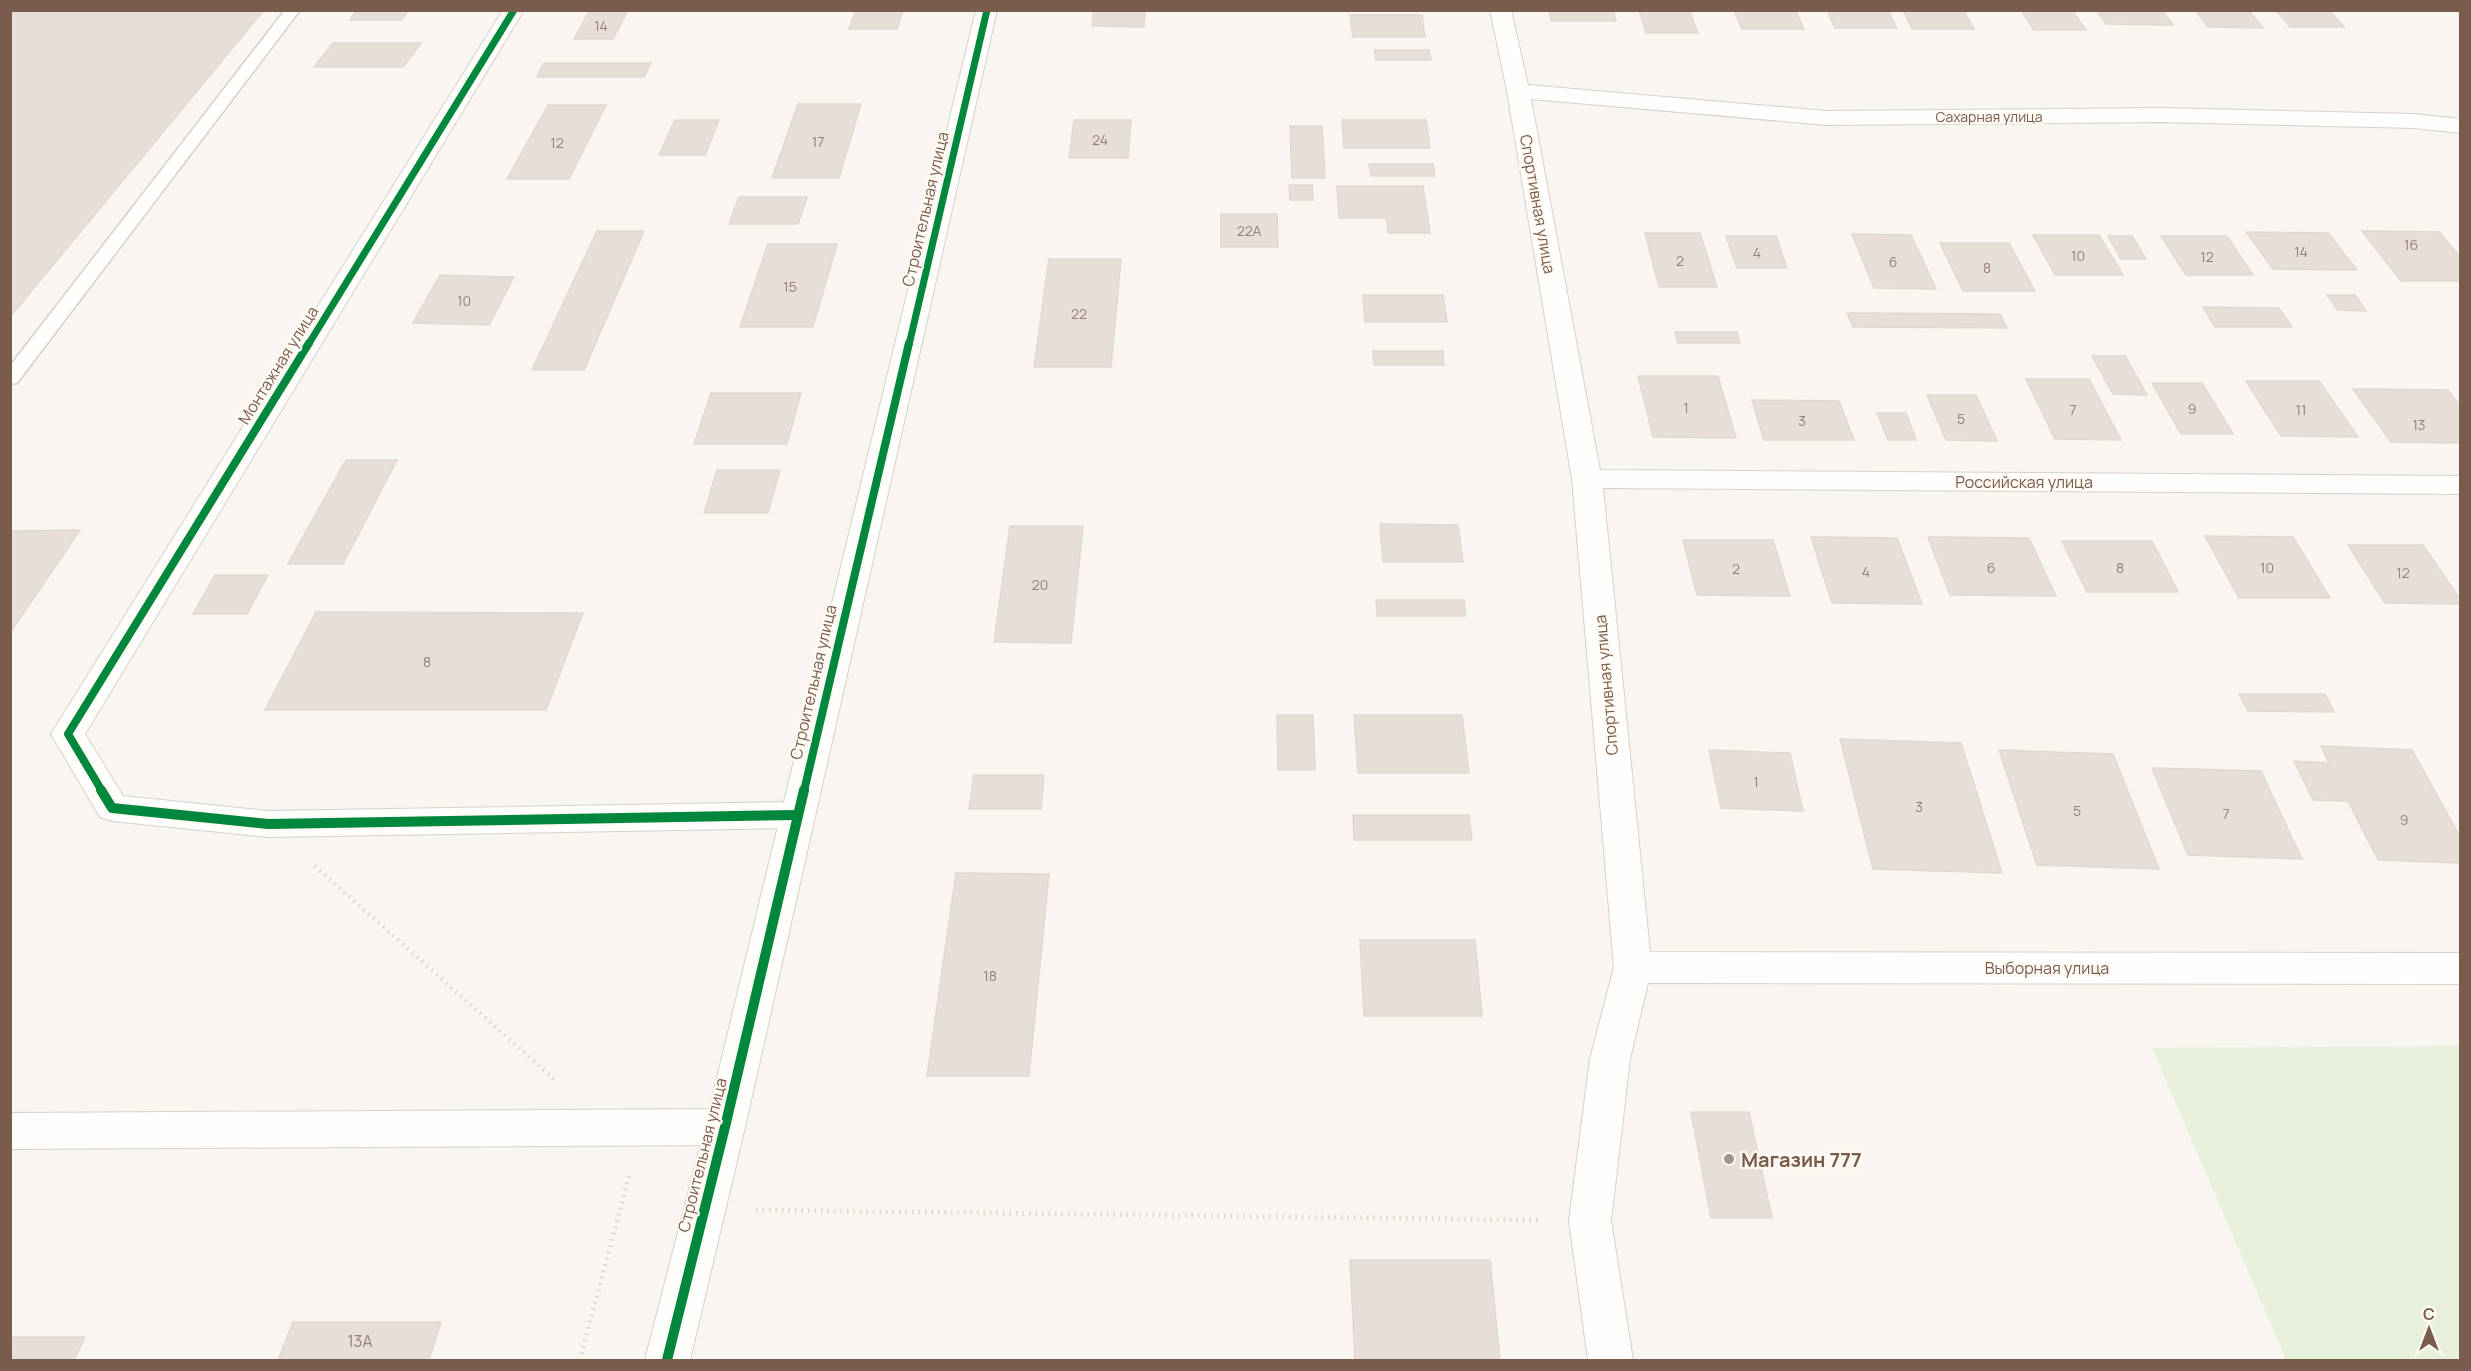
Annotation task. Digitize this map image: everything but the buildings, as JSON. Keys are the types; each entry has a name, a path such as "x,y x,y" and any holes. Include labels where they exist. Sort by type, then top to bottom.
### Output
{"street":[{"name":"Монтажная улица","path":"268,824 112,808 68,734 514,10"},
{"name":"Строительная улица","path":"667,1360 725,1127 987,10"},
{"name":"Спортивная улица","path":"1500,10 1518,91 1587,479 1634,967 1611,1059 1590,1221 1610,1360"},
{"name":"Сахарная улица","path":"1518,91 1827,118 2172,115 2414,121 2460,126"},
{"name":"Российская улица","path":"1587,479 2460,485"},
{"path":"268,824 797,815"},
{"name":"Выборная улица","path":"1634,967 2460,969"},
{"path":"10,1131 725,1127"}],"lane":[{"path":"10,379 293,10"}],"path":[{"path":"268,824 625,1127 580,1360"},
{"path":"704,1209 1590,1221"}],"green space":[{"path":"2460,1046 2460,1360 2286,1360 2152,1048"}],"cycle path":[{"path":"514,10 68,734 112,808 268,824 797,815"},
{"path":"667,1360 725,1127 987,10"}],"place":[{"name":"Магазин 777","path":"1729,1159"}]}
